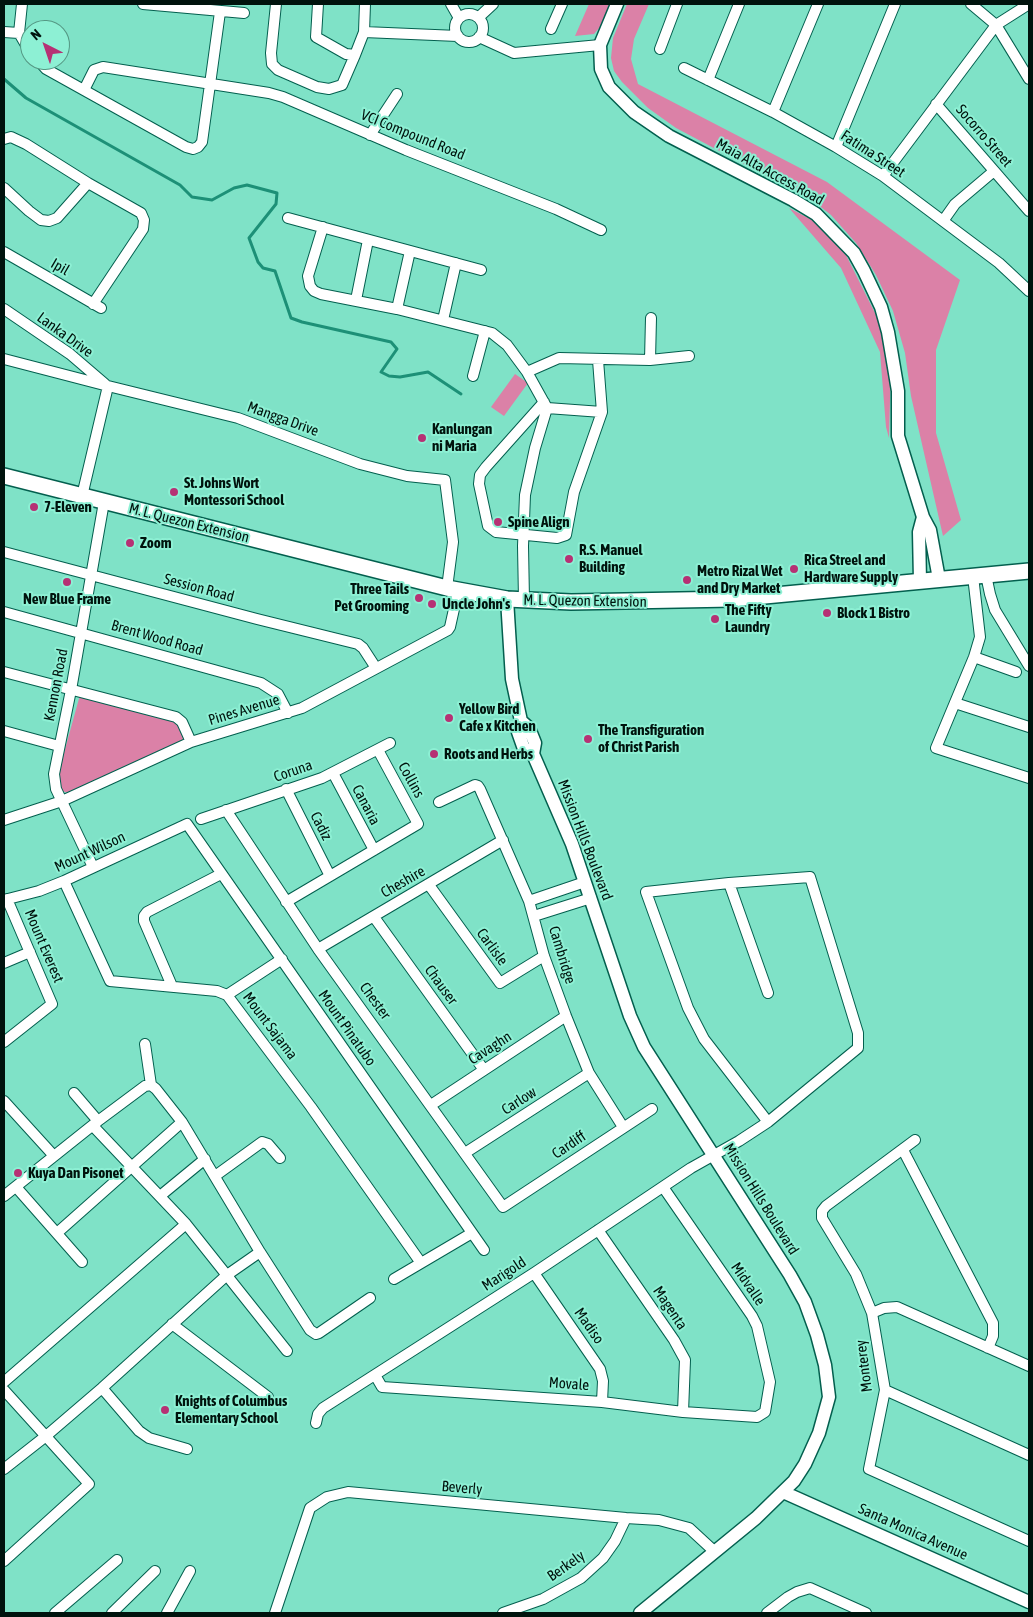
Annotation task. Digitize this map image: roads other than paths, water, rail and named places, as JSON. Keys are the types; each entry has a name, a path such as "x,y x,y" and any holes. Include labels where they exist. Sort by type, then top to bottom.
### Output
{"main road":[{"name":"M. L. Quezon Extension","path":"4,476 452,590 507,599 620,602 733,599 1029,571"}],"street":[{"path":"4,32 19,33 22,4"},
{"path":"143,4 244,13"},
{"path":"276,4 271,53 272,64 278,70 317,87 329,89 342,85 364,32 365,4"},
{"path":"318,4 316,37 346,54 354,55"},
{"path":"450,4 459,18"},
{"path":"479,18 493,4"},
{"path":"551,29 562,4"},
{"name":"Maia Alta Access Road","path":"617,4 600,45 601,69 610,87 634,112 668,136 793,200 816,214 854,253 881,307 888,332 898,391 898,436 923,517 930,530 939,579"},
{"path":"660,50 677,4"},
{"path":"708,80 740,4"},
{"path":"773,112 818,4"},
{"path":"836,147 895,4"},
{"path":"971,4 996,25 1029,79"},
{"path":"883,176 996,25 1029,4"},
{"path":"49,70 186,147 193,149 202,142 220,12"},
{"path":"469,14 479,18 483,27 479,37 469,42 464,41 458,36 455,28 459,18 469,14"},
{"path":"364,32 458,36"},
{"path":"479,37 514,53 600,45"},
{"name":"VCI Compound Road","path":"84,90 94,70 103,67 284,97 556,209 600,230"},
{"name":"Fatima Street","path":"684,68 773,112 883,176 1000,264 1029,291"},
{"path":"370,134 397,94"},
{"name":"Socorro Street","path":"936,104 1029,211"},
{"path":"4,139 11,137 26,144 88,183 58,218 49,221 41,220 4,188"},
{"path":"943,221 955,204 994,171"},
{"name":"Ipil","path":"4,252 97,306 143,229 144,220 140,213 88,183"},
{"path":"288,218 481,270"},
{"path":"323,227 308,276 310,286 314,291 443,320 485,331 499,337 528,372 546,405 525,495 523,536 524,600"},
{"path":"356,300 368,240"},
{"path":"397,309 410,251"},
{"path":"443,320 456,263"},
{"name":"Lanka Drive","path":"4,310 70,354 108,386"},
{"path":"650,360 651,318"},
{"path":"473,376 485,331"},
{"path":"528,372 559,358 650,360 689,356"},
{"name":"Mangga Drive","path":"4,359 238,418 370,466 407,476 445,480 453,542 452,590"},
{"path":"546,405 486,467 479,480 479,489 488,526 496,532 557,538 566,535 574,492 602,412 598,360"},
{"path":"82,496 108,386"},
{"path":"546,405 602,412"},
{"name":"Kennon Road","path":"93,867 54,781 104,502"},
{"name":"Maia Alta Access Road","path":"920,581 919,532 923,517"},
{"name":"Session Road","path":"4,552 358,644 363,648 376,668"},
{"path":"979,576 980,637 974,657 936,748 1029,778"},
{"path":"979,576 990,594 995,610 1029,666"},
{"name":"Pines Avenue","path":"4,820 62,801 191,742 302,708 448,630 450,627 452,590"},
{"name":"Mission Hills Boulevard","path":"507,599 512,679 521,721 529,728 535,743 533,754 572,844 630,1016 644,1047 790,1275 805,1302 825,1365 829,1397 819,1434 805,1464 794,1481 756,1518 640,1613"},
{"name":"Brent Wood Road","path":"4,612 261,683 278,694 288,713"},
{"path":"974,657 1016,672"},
{"path":"4,672 176,717 182,722 191,742"},
{"path":"955,703 1029,727"},
{"path":"4,731 59,746"},
{"name":"Coruna","path":"201,818 333,773 390,743"},
{"name":"Collins","path":"374,850 418,824 378,750"},
{"name":"Canaria","path":"333,773 374,850"},
{"name":"Cambridge","path":"439,802 475,785 480,789 529,901 544,956 589,1073 623,1127"},
{"name":"Cadiz","path":"286,789 330,876"},
{"name":"Chester","path":"226,810 318,949 503,1207"},
{"name":"Mount Wilson","path":"6,899 39,891 64,881 186,824"},
{"name":"Mount Pinatubo","path":"186,824 484,1250"},
{"name":"Cheshire","path":"318,949 503,840"},
{"path":"286,902 374,850"},
{"path":"172,986 144,921 144,916 147,912 221,874"},
{"name":"Marigold","path":"316,1423 318,1414 323,1408 534,1273 690,1168 740,1141 768,1122 858,1048 858,1033 810,877 729,883"},
{"name":"Mount Sajama","path":"64,881 110,981 217,991 227,995 306,1100 421,1264"},
{"path":"529,901 585,882"},
{"path":"768,993 729,883 646,892 688,1008 704,1038 768,1122"},
{"name":"Carlisle","path":"429,885 500,983 544,956"},
{"path":"534,916 591,898"},
{"name":"Mount Everest","path":"4,1042 52,1004 6,899"},
{"name":"Chauser","path":"374,917 484,1070"},
{"path":"4,963 30,952"},
{"path":"227,995 282,959"},
{"name":"Cavaghn","path":"431,1105 566,1016"},
{"path":"145,1044 151,1085"},
{"name":"Carlow","path":"465,1154 589,1073"},
{"path":"4,1196 95,1123 145,1086 151,1085 156,1088 182,1122 260,1252 310,1330 316,1334 370,1298"},
{"path":"74,1093 95,1123 186,1224 287,1350"},
{"path":"4,1101 54,1156"},
{"name":"Cardiff","path":"503,1207 652,1109"},
{"path":"57,1233 182,1122"},
{"name":"Monterey","path":"915,1140 826,1206 822,1211 822,1218 856,1274 872,1313 884,1390 869,1469 1029,1541"},
{"path":"215,1176 262,1142 268,1144 280,1158"},
{"path":"903,1150 993,1323 993,1336 988,1348"},
{"path":"160,1196 205,1159"},
{"path":"16,1187 82,1262"},
{"name":"Midvalle","path":"663,1187 752,1316 770,1382 764,1412"},
{"path":"4,1382 186,1224"},
{"name":"Magenta","path":"598,1230 674,1340 685,1360 683,1412"},
{"path":"394,1279 472,1233"},
{"path":"4,1469 102,1388 227,1274 260,1252"},
{"name":"Madiso","path":"534,1273 600,1369 603,1381 602,1402"},
{"path":"872,1313 884,1308 897,1307 1029,1366"},
{"path":"172,1324 268,1397"},
{"name":"Movale","path":"375,1376 382,1387 602,1402 683,1412 757,1417 764,1412"},
{"path":"102,1388 139,1431 149,1438 188,1449"},
{"path":"4,1390 89,1485 4,1561"},
{"path":"884,1390 1029,1454"},
{"name":"Beverly","path":"275,1613 310,1508 327,1497 348,1492 659,1520 689,1528 715,1552"},
{"name":"Santa Monica Avenue","path":"783,1492 1029,1602"},
{"name":"Berkely","path":"503,1613 542,1600 581,1578 603,1558 615,1541 626,1518"},
{"path":"55,1613 116,1560"},
{"path":"168,1613 190,1570"},
{"path":"112,1613 155,1571"},
{"path":"767,1613 792,1594 810,1588 866,1613"}],"waterway":[{"path":"4,79 26,98 180,185 192,197 212,200 234,188 247,185 277,193 276,204 249,238 258,262 263,268 275,271 291,318 391,342 397,349 381,372 389,376 400,377 428,372 461,394"}],"place":[{"name":"Kanlungan ni Maria","path":"422,438"},
{"name":"St. Johns Wort Montessori School","path":"174,492"},
{"name":"7-Eleven","path":"34,507"},
{"name":"Spine Align","path":"498,522"},
{"name":"Zoom","path":"130,543"},
{"name":"R.S. Manuel Building","path":"569,559"},
{"name":"Rica Streel and Hardware Supply","path":"794,569"},
{"name":"Metro Rizal Wet and Dry Market","path":"687,580"},
{"name":"New Blue Frame","path":"67,582"},
{"name":"Three Tails Pet Grooming","path":"419,598"},
{"name":"Uncle John's","path":"432,604"},
{"name":"Block 1 Bistro","path":"827,613"},
{"name":"The Fifty Laundry","path":"715,619"},
{"name":"Yellow Bird Cafe x Kitchen","path":"449,718"},
{"name":"The Transfiguration of Christ Parish","path":"588,739"},
{"name":"Roots and Herbs","path":"434,754"},
{"name":"Kuya Dan Pisonet","path":"18,1173"},
{"name":"Knights of Columbus Elementary School","path":"165,1410"}]}
